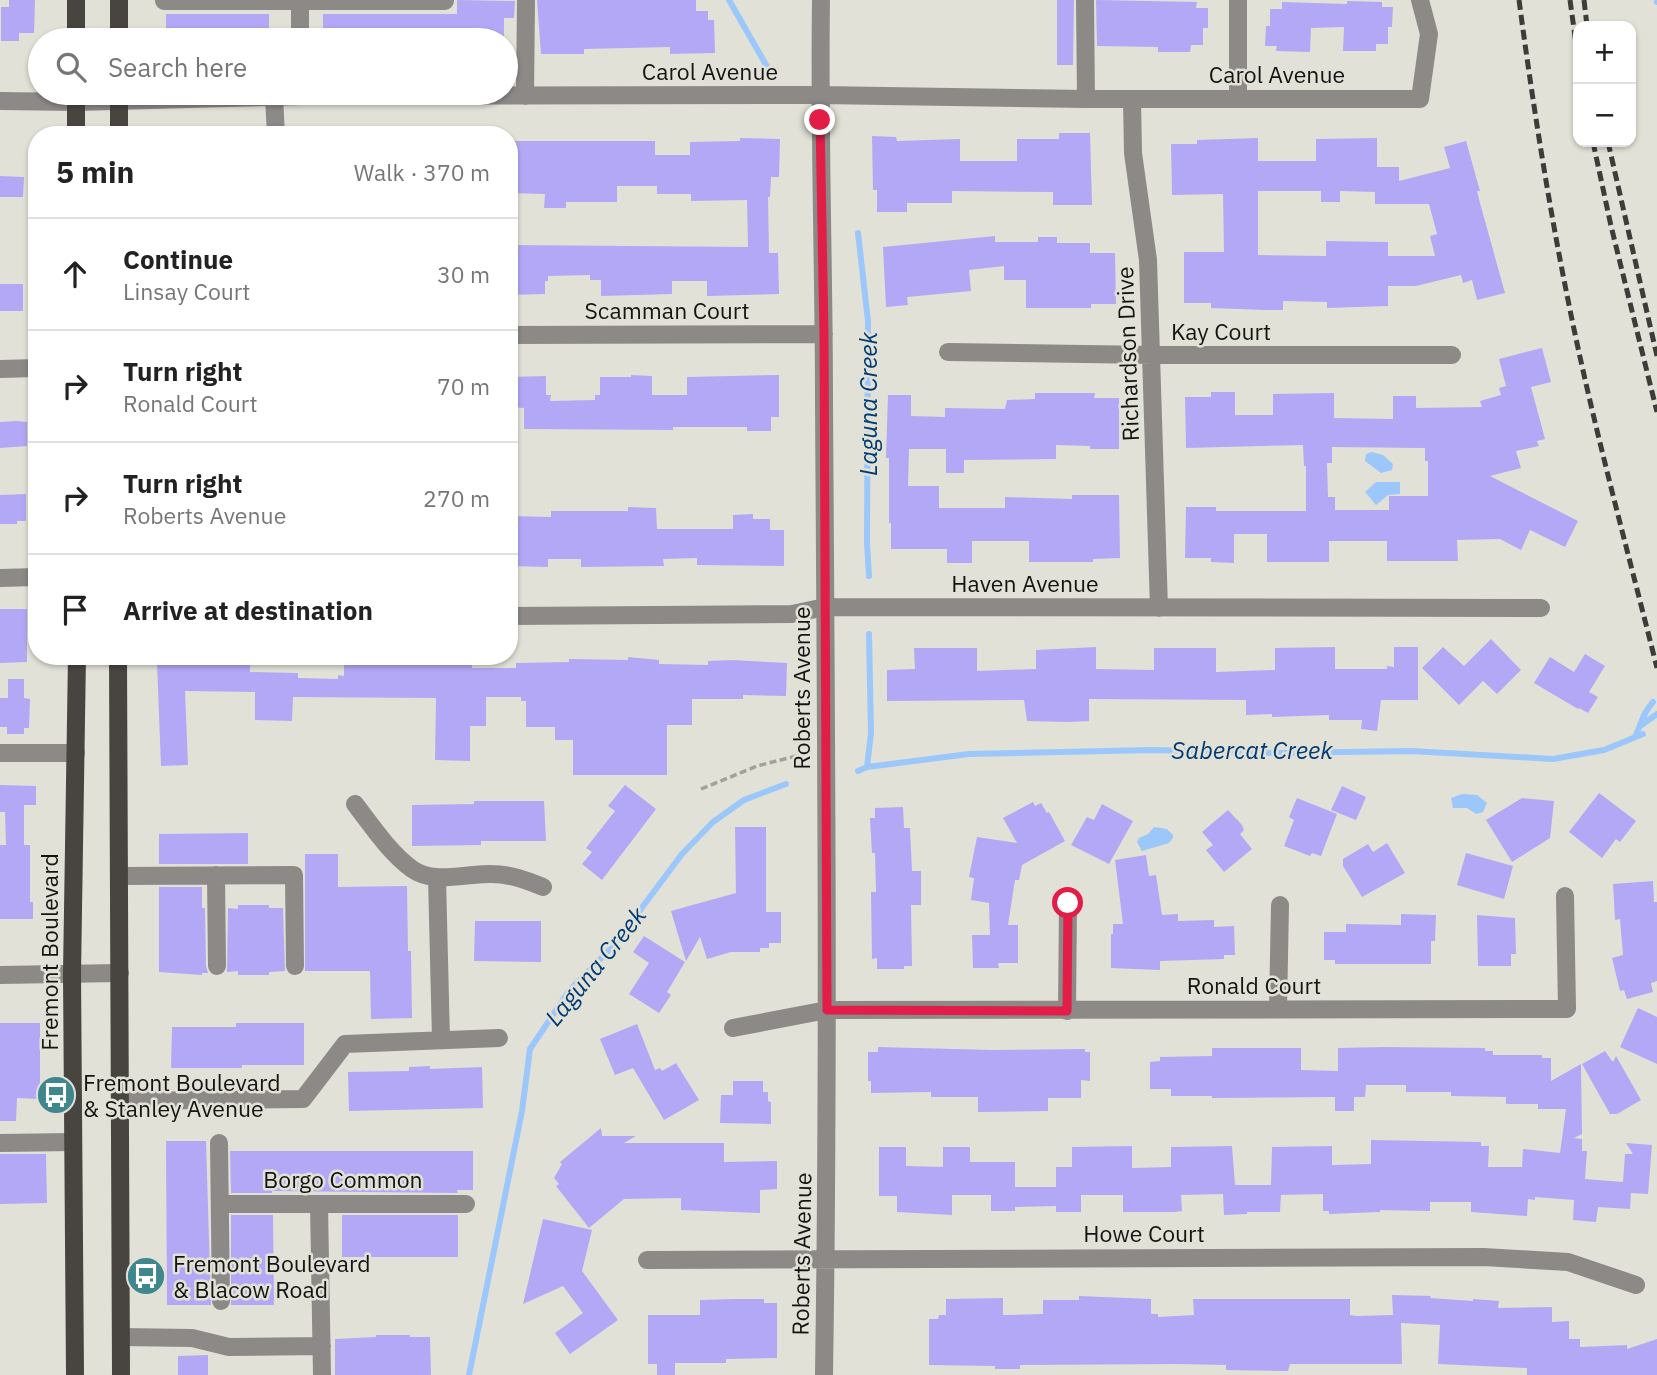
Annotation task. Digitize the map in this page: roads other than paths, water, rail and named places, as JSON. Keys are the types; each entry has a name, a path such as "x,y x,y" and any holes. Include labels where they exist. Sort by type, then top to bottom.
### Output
{"main road":[{"path":"76,0 76,28"},
{"path":"119,0 119,28"},
{"path":"76,105 76,126"},
{"path":"119,105 119,126"},
{"name":"Fremont Boulevard","path":"75,1375 72,974 77,665"},
{"path":"118,665 121,1375"}],"street":[{"path":"525,96 526,0"},
{"name":"Roberts Avenue","path":"821,0 819,95 824,334 827,1010 824,1375"},
{"path":"1085,0 1086,99"},
{"path":"1238,0 1238,98"},
{"name":"Carol Avenue","path":"518,96 1420,99 1429,34 1420,0"},
{"path":"164,1 445,1"},
{"path":"300,1 300,28"},
{"name":"Richardson Drive","path":"1132,99 1133,153 1148,260 1159,608"},
{"name":"Carol Avenue","path":"0,101 28,100"},
{"path":"274,105 276,126"},
{"name":"Scamman Court","path":"518,335 824,334"},
{"name":"Kay Court","path":"948,352 1452,355"},
{"path":"0,369 28,368"},
{"path":"0,578 28,577"},
{"name":"Haven Avenue","path":"518,617 792,614 825,607 1541,608"},
{"path":"0,753 76,753"},
{"path":"355,804 389,847 414,870 437,877 491,874 521,878 543,887"},
{"path":"216,875 217,966"},
{"path":"119,876 294,875 295,966"},
{"path":"437,877 440,1040"},
{"name":"Ronald Court","path":"733,1028 827,1010 1567,1009 1564,896"},
{"path":"1067,1011 1068,903"},
{"path":"1278,1009 1280,905"},
{"path":"0,975 120,973"},
{"path":"120,1101 303,1098 345,1044 499,1038"},
{"path":"0,1143 74,1142"},
{"path":"219,1143 221,1301"},
{"name":"Borgo Common","path":"220,1203 466,1204"},
{"path":"319,1203 322,1375"},
{"name":"Howe Court","path":"647,1260 1484,1256 1567,1262 1636,1285"},
{"path":"121,1337 192,1338 229,1347 322,1346"}],"water":[{"path":"1372,452 1383,455 1393,464 1392,470 1381,473 1365,461 1366,454"},
{"path":"1376,482 1400,482 1400,494 1388,495 1376,505 1365,492"},
{"path":"1462,794 1477,795 1487,803 1483,812 1476,814 1467,808 1453,808 1451,798"},
{"path":"1154,827 1167,829 1173,838 1169,843 1142,851 1137,842 1139,838"}],"waterway":[{"name":"Laguna Creek","path":"729,0 769,70"},
{"name":"Laguna Creek","path":"858,233 868,321 869,576"},
{"name":"Laguna Creek","path":"867,767 871,733 869,634"},
{"name":"Sabercat Creek","path":"1635,737 1653,702"},
{"name":"Sabercat Creek","path":"1640,726 1657,714"},
{"name":"Sabercat Creek","path":"858,771 867,767 969,754 1152,750 1277,753 1411,751 1553,759 1604,750 1643,734"},
{"name":"Laguna Creek","path":"469,1375 522,1111 530,1049 569,991 614,945 682,854 713,822 744,800 786,784"}],"railway":[{"path":"1519,0 1546,179 1580,357 1657,668"},
{"path":"1570,0 1573,22"},
{"path":"1584,0 1586,21"},
{"path":"1594,147 1657,412"},
{"path":"1609,147 1657,356"}],"place":[{"name":"Fremont Boulevard & Stanley Avenue","path":"56,1095"},
{"name":"Fremont Boulevard & Blacow Road","path":"146,1276"}]}
